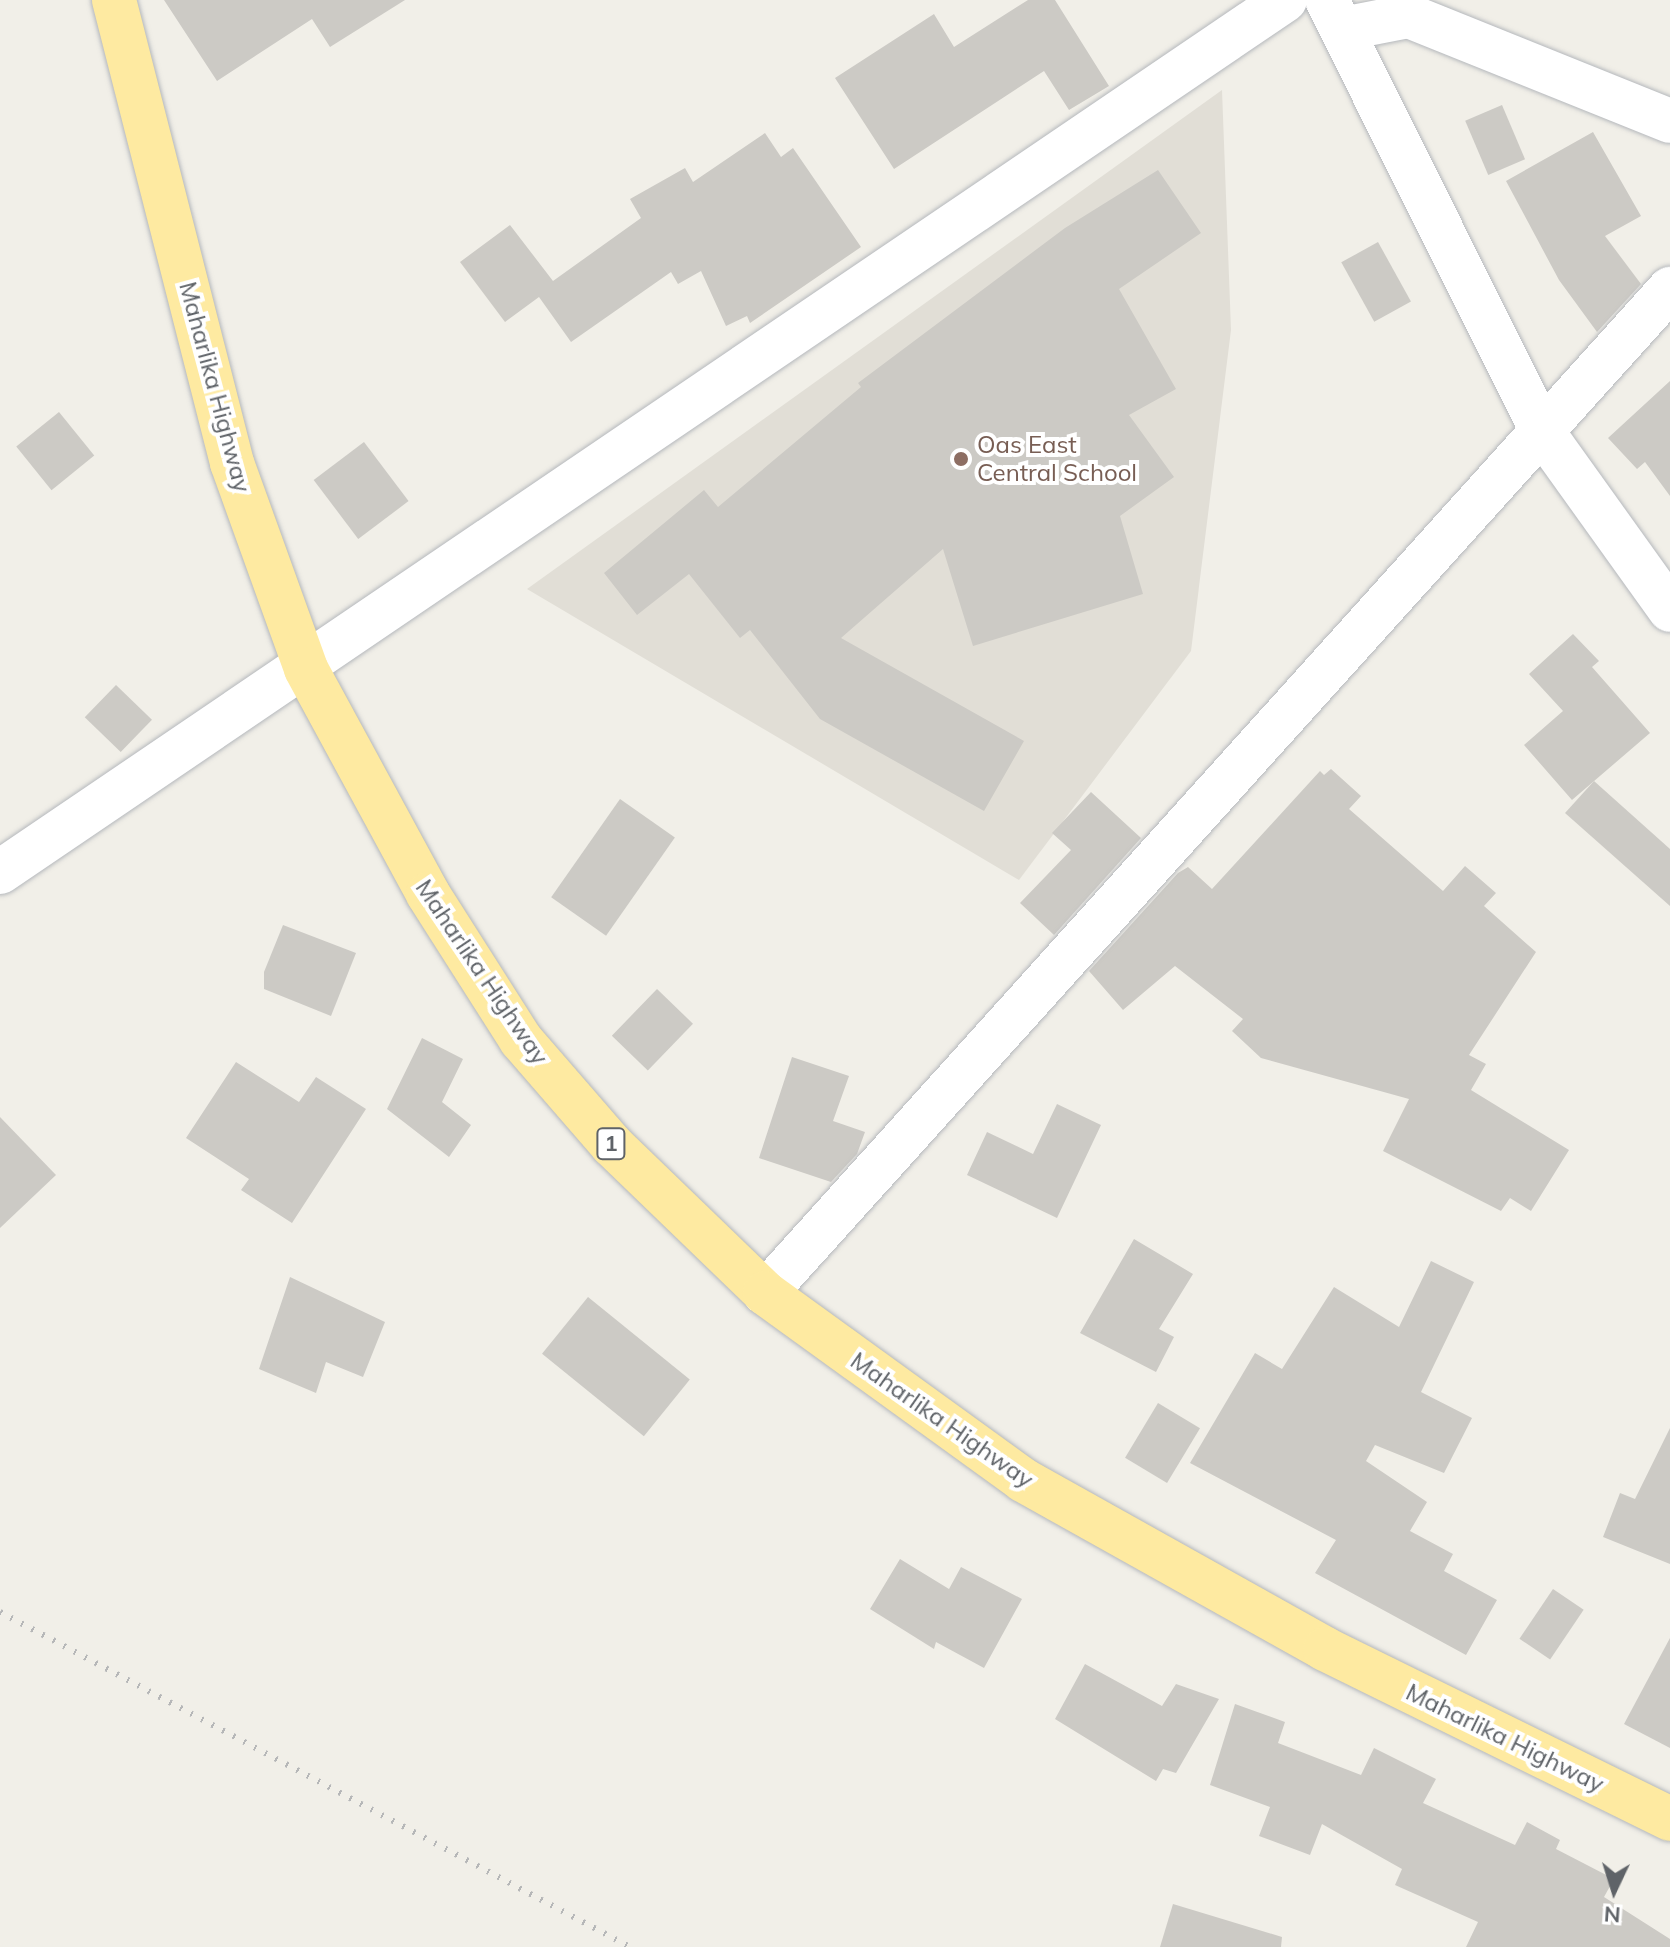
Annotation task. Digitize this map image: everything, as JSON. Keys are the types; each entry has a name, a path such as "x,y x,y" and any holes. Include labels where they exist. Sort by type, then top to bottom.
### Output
{"highway":[{"name":"Maharlika Highway","path":"114,0 232,463 306,669 420,882 521,1040 612,1145 765,1293 1023,1480 1325,1649 1670,1819"}],"street":[{"path":"0,872 306,669 1285,0"},
{"path":"1670,121 1409,16 1334,14 1542,431 1670,610"},
{"path":"765,1293 1670,289"}],"shaded area":[{"name":"Oas East Central School","path":"1222,90 1231,330 1191,651 1019,880 527,589"}],"building":[{"path":"164,0 405,0 330,47 312,19 217,81"},
{"path":"1028,0 1055,0 1109,86 1069,110 1044,71 894,169 835,78 934,14 954,47"},
{"path":"1502,105 1525,159 1488,175 1465,121"},
{"path":"1593,132 1641,216 1605,236 1641,284 1597,332 1559,280 1506,181"},
{"path":"765,133 781,157 793,148 861,247 750,323 747,316 726,326 701,271 678,284 671,272 571,342 539,297 505,322 460,262 510,225 553,281 641,218 630,199 685,168 693,182"},
{"path":"1158,170 1201,233 1119,289 1176,389 1129,415 1174,477 1120,516 1143,594 973,646 943,549 841,638 1024,741 984,811 820,719 750,630 740,638 689,574 637,615 604,573 704,490 718,507 861,387 858,383 1065,228"},
{"path":"1378,242 1411,301 1374,322 1341,262"},
{"path":"1670,381 1670,496 1645,462 1637,469 1608,438"},
{"path":"59,412 94,456 51,490 16,447"},
{"path":"364,442 409,501 358,539 314,480"},
{"path":"1573,634 1599,661 1592,667 1650,733 1572,800 1524,745 1563,711 1529,674"},
{"path":"116,685 152,720 121,752 85,717"},
{"path":"1331,769 1361,796 1349,809 1443,891 1465,866 1496,893 1484,906 1536,952 1469,1055 1486,1064 1471,1090 1569,1150 1531,1211 1510,1198 1501,1211 1383,1151 1409,1099 1261,1058 1232,1031 1243,1019 1175,966 1123,1010 1089,971 1178,873 1188,867 1212,889 1320,771 1324,775"},
{"path":"1594,781 1670,849 1670,906 1565,813"},
{"path":"1091,792 1141,838 1054,935 1020,903 1071,850 1052,833"},
{"path":"620,799 675,837 606,936 551,897"},
{"path":"283,925 356,953 331,1016 264,989 264,972"},
{"path":"657,989 693,1024 648,1070 612,1036"},
{"path":"422,1038 463,1059 442,1102 471,1125 449,1157 387,1109"},
{"path":"792,1057 849,1076 833,1121 865,1132 857,1154 831,1182 759,1158"},
{"path":"236,1062 299,1102 316,1077 366,1109 292,1223 241,1190 249,1179 186,1138"},
{"path":"1057,1104 1101,1125 1057,1218 967,1175 987,1132 1033,1154"},
{"path":"0,1117 56,1175 0,1228"},
{"path":"1134,1239 1193,1274 1159,1329 1174,1337 1156,1372 1080,1333"},
{"path":"1431,1261 1474,1282 1421,1392 1472,1418 1444,1473 1375,1445 1366,1461 1427,1502 1410,1531 1453,1554 1444,1571 1497,1600 1466,1655 1315,1573 1336,1540 1190,1463 1255,1353 1282,1369 1334,1287 1399,1327"},
{"path":"290,1277 385,1322 363,1377 326,1362 316,1393 259,1369"},
{"path":"588,1297 690,1379 644,1436 542,1354"},
{"path":"1158,1403 1200,1428 1167,1483 1125,1458"},
{"path":"1670,1428 1670,1564 1603,1537 1620,1493 1635,1499"},
{"path":"900,1559 949,1589 961,1567 1022,1599 984,1668 936,1642 934,1649 870,1609"},
{"path":"1553,1589 1584,1610 1550,1659 1519,1639"},
{"path":"1670,1638 1670,1748 1624,1724"},
{"path":"1085,1664 1162,1706 1176,1684 1219,1699 1176,1773 1163,1769 1156,1781 1055,1719"},
{"path":"1235,1704 1285,1722 1278,1743 1361,1775 1374,1748 1436,1779 1423,1803 1515,1845 1527,1822 1560,1840 1556,1849 1614,1879 1604,1897 1670,1939 1670,1947 1466,1947 1478,1922 1395,1885 1402,1869 1322,1824 1310,1855 1259,1836 1270,1807 1210,1785"},
{"path":"1173,1904 1282,1937 1281,1947 1160,1947"}],"railway":[{"path":"0,1612 630,1947"}],"place":[{"name":"Oas East Central School","path":"961,459"}]}
